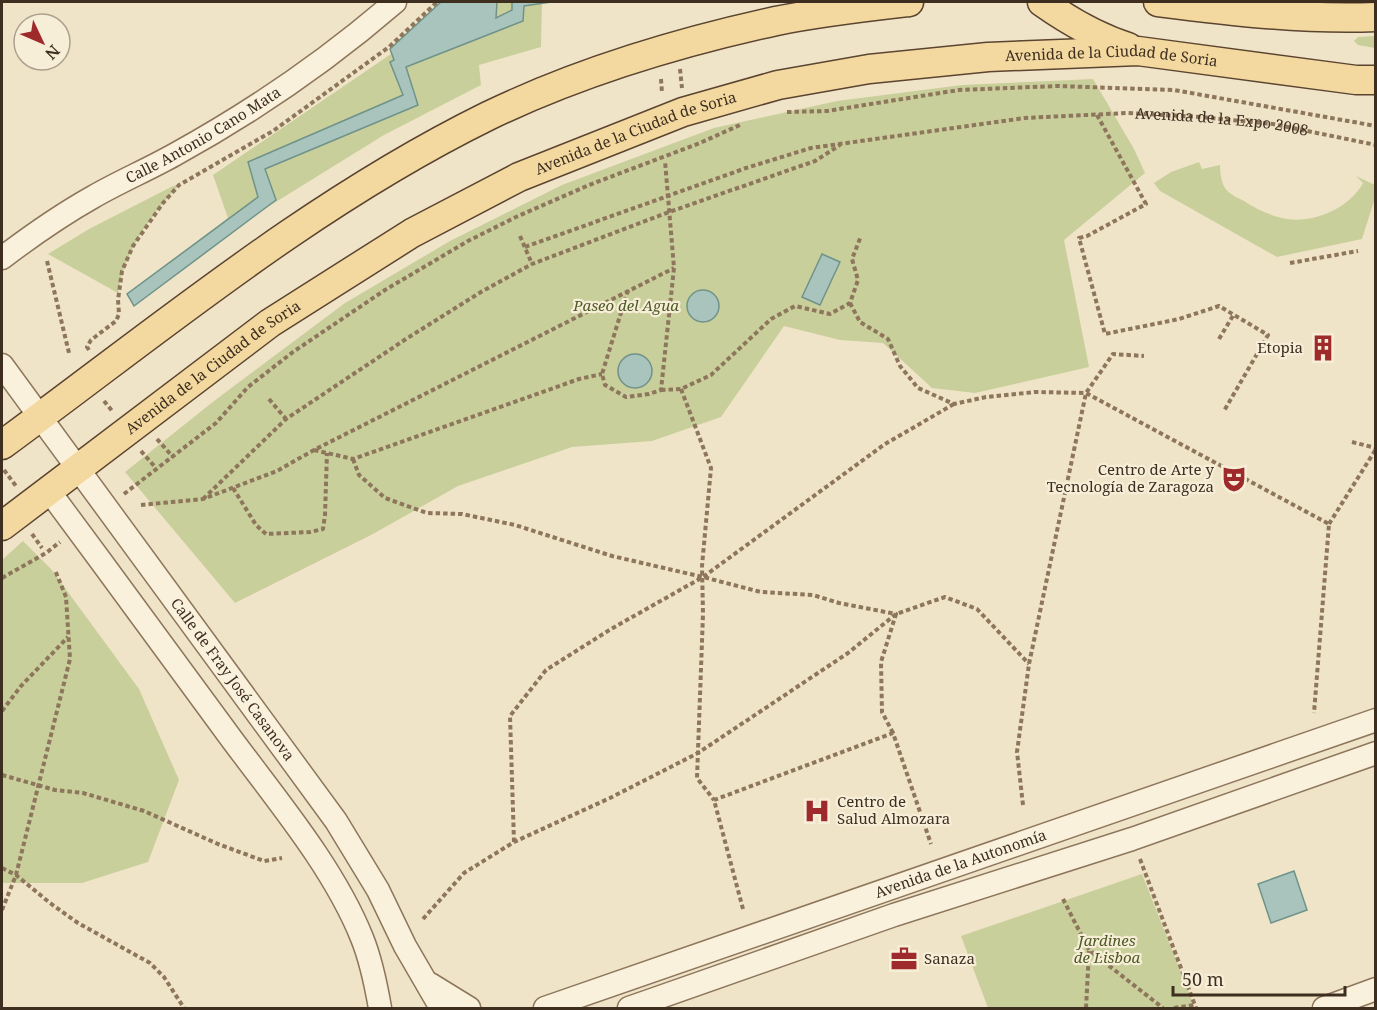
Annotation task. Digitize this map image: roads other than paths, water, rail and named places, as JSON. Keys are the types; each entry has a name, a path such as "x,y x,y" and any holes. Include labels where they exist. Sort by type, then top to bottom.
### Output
{"main road":[{"path":"739,30 778,2"},
{"path":"2,445 283,237 396,167 488,116 574,80 659,52 739,30 807,15 909,2"},
{"path":"1042,2 1100,37 1138,51"},
{"path":"1158,2 1242,12 1350,18 1376,17"},
{"name":"Avenida de la Ciudad de Soria","path":"2,526 270,323 412,232 519,177 683,112 778,85 869,69 988,57 1138,51 1369,83"}],"street":[{"name":"Calle Antonio Cano Mata","path":"2,258 47,225 94,196 174,156 245,114 368,25 395,2"},
{"name":"Calle de Fray José Casanova","path":"2,365 336,820 378,890 405,946 441,1008"},
{"path":"49,491 326,871 363,939 380,1008"},
{"name":"Avenida de la Autonomía","path":"545,1008 1376,720"},
{"name":"Avenida de la Autonomía","path":"629,1008 652,1005 894,915 1132,839 1376,753"},
{"path":"423,979 469,1008"},
{"path":"1324,1008 1376,989"}],"water":[{"path":"441,2 497,2 496,18 512,10 512,2 551,2 524,6 523,21 406,67 418,105 265,169 276,200 134,306 127,294 258,197 248,162 403,95 390,62 394,60 390,49"},
{"path":"822,254 840,262 820,305 802,297"},
{"path":"703,290 714,295 719,306 714,317 703,322 692,317 687,306 692,295"},
{"path":"635,354 647,359 652,371 647,383 635,388 623,383 618,371 623,359"},
{"path":"1294,871 1307,910 1271,923 1258,884"}],"place":[{"name":"Etopia","path":"1323,348"},
{"name":"Centro de Arte y Tecnología de Zaragoza","path":"1234,479"},
{"name":"Centro de Salud Almozara","path":"817,811"},
{"name":"Sanaza","path":"904,959"}],"park label":[{"name":"Paseo del Agua","path":"626,306"},
{"name":"Jardines de Lisboa","path":"1107,950"}]}
